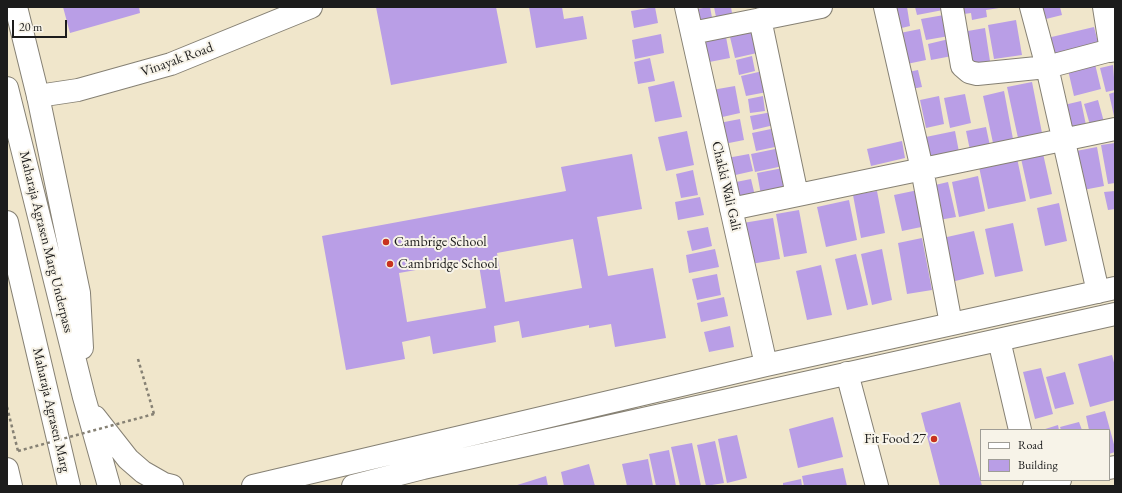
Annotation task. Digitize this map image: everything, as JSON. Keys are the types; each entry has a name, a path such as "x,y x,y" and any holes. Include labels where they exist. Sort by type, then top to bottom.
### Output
{"street":[{"path":"16,7 38,96 79,293 85,402 110,486"},
{"name":"Vinayak Road","path":"38,96 78,90 171,64 311,7"},
{"name":"Chakki Wali Gali","path":"686,7 766,365"},
{"path":"692,33 821,7"},
{"path":"885,7 922,169 951,324"},
{"path":"952,7 962,66 969,72 977,74 1047,67 1113,50 1104,7"},
{"path":"253,486 766,365 1106,290 1062,140 1047,67 1031,7"},
{"path":"760,19 797,195"},
{"name":"Maharaja Agrasen Marg Underpass","path":"7,88 85,402"},
{"path":"731,209 1115,129"},
{"path":"7,222 33,334"},
{"path":"7,293 33,334"},
{"path":"353,486 425,477 847,373 1115,314"},
{"name":"Maharaja Agrasen Marg","path":"33,334 69,486"},
{"path":"999,340 1020,429"},
{"path":"847,373 877,486"},
{"path":"85,402 128,459 143,472 164,484 172,486"},
{"path":"7,469 11,486"},
{"path":"1034,486 1056,481"}],"path":[{"path":"7,407 18,451 154,414 138,359"}],"building":[{"path":"63,7 139,7 140,13 70,33"},
{"path":"376,7 496,7 507,63 391,85"},
{"path":"529,7 562,7 564,19 583,16 587,39 536,48"},
{"path":"655,7 658,23 634,28 631,11"},
{"path":"710,7 714,28 694,32 690,10"},
{"path":"714,7 731,7 733,19 717,22"},
{"path":"888,7 907,7 910,26 893,30"},
{"path":"915,7 942,7 943,10 917,15"},
{"path":"956,7 999,8 986,10 987,17 972,20 971,13 957,15"},
{"path":"1034,7 1060,7 1062,15 1038,21"},
{"path":"944,15 949,36 926,40 921,19"},
{"path":"1016,20 1022,55 994,59 988,25"},
{"path":"1094,27 1100,50 1049,63 1043,39"},
{"path":"985,28 990,61 967,65 962,32"},
{"path":"920,29 926,60 902,65 895,34"},
{"path":"752,32 757,53 735,58 730,37"},
{"path":"661,34 664,53 635,59 632,40"},
{"path":"726,37 730,58 704,63 700,42"},
{"path":"949,39 952,56 931,60 928,44"},
{"path":"752,56 755,71 739,75 736,60"},
{"path":"650,58 655,81 638,84 634,62"},
{"path":"1095,64 1101,89 1074,96 1068,70"},
{"path":"1113,65 1115,90 1106,92 1100,68"},
{"path":"918,70 922,87 906,90 903,73"},
{"path":"763,71 767,92 746,96 741,76"},
{"path":"674,81 682,117 655,122 648,87"},
{"path":"1032,82 1042,133 1018,138 1007,87"},
{"path":"735,86 740,113 718,118 712,90"},
{"path":"1004,91 1013,139 993,143 983,96"},
{"path":"1115,92 1115,116 1114,116 1109,94"},
{"path":"965,94 971,123 950,128 944,98"},
{"path":"763,96 765,111 750,113 748,99"},
{"path":"939,96 944,124 926,128 920,100"},
{"path":"1098,100 1104,122 1090,125 1084,104"},
{"path":"1081,101 1086,125 1070,129 1064,105"},
{"path":"772,112 774,125 753,130 750,116"},
{"path":"740,119 744,140 719,145 714,124"},
{"path":"986,127 990,146 970,150 966,131"},
{"path":"771,129 775,147 756,151 752,133"},
{"path":"687,131 694,165 666,171 658,137"},
{"path":"955,131 959,152 925,159 921,138"},
{"path":"902,141 905,158 871,166 867,149"},
{"path":"1115,143 1115,183 1108,184 1101,145"},
{"path":"1097,147 1104,186 1083,190 1076,151"},
{"path":"780,148 783,166 755,172 751,154"},
{"path":"1042,149 1052,194 1030,199 1020,154"},
{"name":"Cambridge School","path":"632,154 642,209 597,217 608,276 653,268 666,338 615,347 611,324 589,328 589,325 522,338 519,321 494,326 496,342 433,354 430,336 402,342 405,359 346,370 322,236 566,191 561,167","holes":["573,239 582,288 505,302 497,253","478,259 486,308 407,322 399,273"]},
{"path":"749,154 753,171 731,176 727,158"},
{"path":"1017,158 1026,201 988,209 979,167"},
{"path":"783,168 788,190 761,195 757,173"},
{"path":"693,170 698,195 681,198 676,174"},
{"path":"978,176 985,211 959,217 952,182"},
{"path":"751,179 755,196 735,200 731,183"},
{"path":"948,182 956,217 939,220 931,186"},
{"path":"923,189 931,225 902,231 894,195"},
{"path":"877,191 885,233 861,238 853,195"},
{"path":"1115,191 1115,209 1108,210 1104,192"},
{"path":"700,197 704,215 678,220 675,202"},
{"path":"849,200 857,240 826,247 817,207"},
{"path":"1059,203 1067,241 1045,246 1037,208"},
{"path":"799,210 807,253 784,257 776,214"},
{"path":"773,218 780,259 751,264 743,223"},
{"path":"1013,223 1023,271 995,277 985,229"},
{"path":"708,227 712,246 692,251 687,231"},
{"path":"974,231 984,274 947,283 938,239"},
{"path":"922,238 932,290 907,294 898,243"},
{"path":"715,249 719,267 689,273 686,255"},
{"path":"882,249 892,300 872,305 861,254"},
{"path":"856,254 868,305 847,310 835,259"},
{"path":"821,265 832,315 807,320 796,271"},
{"path":"717,274 721,295 697,300 692,279"},
{"path":"724,297 728,316 701,322 697,303"},
{"path":"730,326 734,347 709,352 704,332"},
{"path":"1112,355 1115,366 1115,400 1090,407 1078,364"},
{"path":"1041,368 1053,414 1035,419 1023,372"},
{"path":"1065,372 1074,404 1055,409 1046,377"},
{"path":"960,402 982,486 940,486 921,413"},
{"path":"1105,411 1110,429 1089,429 1086,416"},
{"path":"833,417 843,457 798,468 789,429"},
{"path":"1079,422 1082,429 1061,429 1060,427"},
{"path":"1058,425 1059,429 1045,429"},
{"path":"1110,430 1115,448 1115,452 1110,454"},
{"path":"737,435 747,478 727,483 718,439"},
{"path":"715,441 724,483 706,486 697,445"},
{"path":"692,443 701,486 680,486 671,447"},
{"path":"669,450 676,486 656,486 649,454"},
{"path":"648,459 653,486 627,486 622,464"},
{"path":"589,464 595,486 564,486 561,472"},
{"path":"843,468 847,486 804,486 802,476"},
{"path":"546,476 548,486 514,486"},
{"path":"801,479 802,486 783,486 783,483"}],"place":[{"name":"Cambrige School","path":"386,242"},
{"name":"Cambridge School","path":"390,264"},
{"name":"Fit Food 27","path":"934,439"}]}
